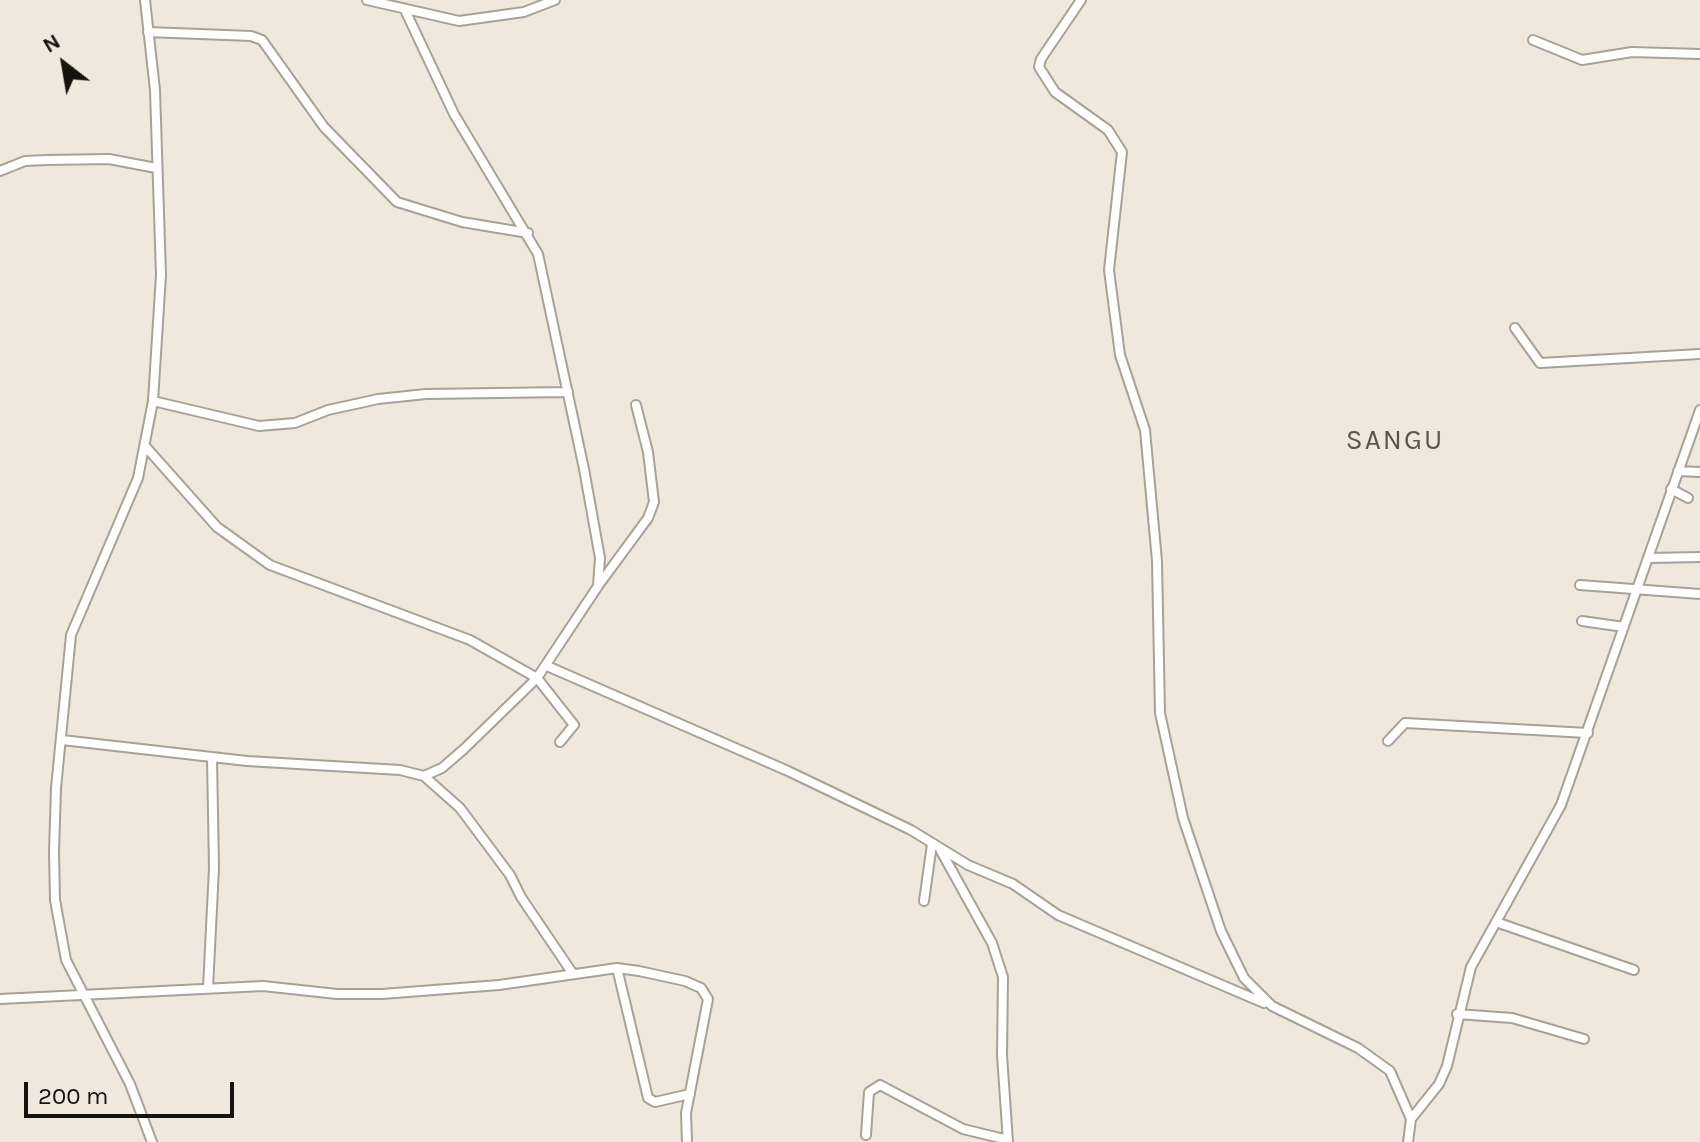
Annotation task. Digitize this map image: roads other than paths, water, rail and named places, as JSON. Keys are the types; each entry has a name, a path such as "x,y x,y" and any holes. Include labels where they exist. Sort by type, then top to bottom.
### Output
{"street":[{"path":"145,0 155,90 161,292 153,401 138,478 71,635 56,788 55,900 66,960 130,1084 152,1142"},
{"path":"367,0 459,21 524,12 555,0"},
{"path":"1081,0 1041,59 1039,67 1055,92 1115,137 1122,152 1109,270 1120,355 1145,430 1157,548 1160,713 1171,773 1204,887 1230,955 1254,991 1272,1006"},
{"path":"405,10 488,175 529,233 538,254 600,558 598,586"},
{"path":"148,32 251,36 262,40 324,127 397,202 462,222 529,233"},
{"path":"1533,40 1582,60 1632,52 1700,54"},
{"path":"0,171 25,161 47,160 109,159 156,168"},
{"path":"1515,328 1540,363 1700,354"},
{"path":"153,401 259,426 295,423 328,410 378,399 426,394 568,392"},
{"path":"424,776 442,768 464,749 537,678 648,518 654,502 650,464 636,405"},
{"path":"1411,1119 1439,1084 1447,1066 1457,1014 1471,967 1545,839 1588,733 1700,410"},
{"path":"145,446 217,527 270,565 470,640 537,678 574,725 560,742"},
{"path":"1678,471 1700,472"},
{"path":"1671,489 1688,498"},
{"path":"1648,558 1700,557"},
{"path":"1580,585 1700,594"},
{"path":"1582,621 1624,627"},
{"path":"547,666 788,771 911,830 940,850 1013,884 1058,915 1327,1031 1390,1071 1402,1092 1411,1119 1408,1142"},
{"path":"1388,741 1405,723 1588,733"},
{"path":"62,740 212,758 400,770 424,776 460,808 510,875 521,897 573,974"},
{"path":"208,988 214,868 212,758"},
{"path":"924,901 932,844"},
{"path":"866,1135 869,1092 880,1085 963,1129 1008,1141 1002,1055 1003,977 992,943 940,850"},
{"path":"1496,922 1634,970"},
{"path":"0,999 82,992 263,986 337,994 382,994 499,985 617,968 685,981 706,993 708,1012 690,1094 687,1142"},
{"path":"617,968 648,1098 655,1102 690,1094"},
{"path":"1457,1014 1512,1018 1584,1039"}],"district":[{"name":"SANGU","path":"1395,441"}]}
